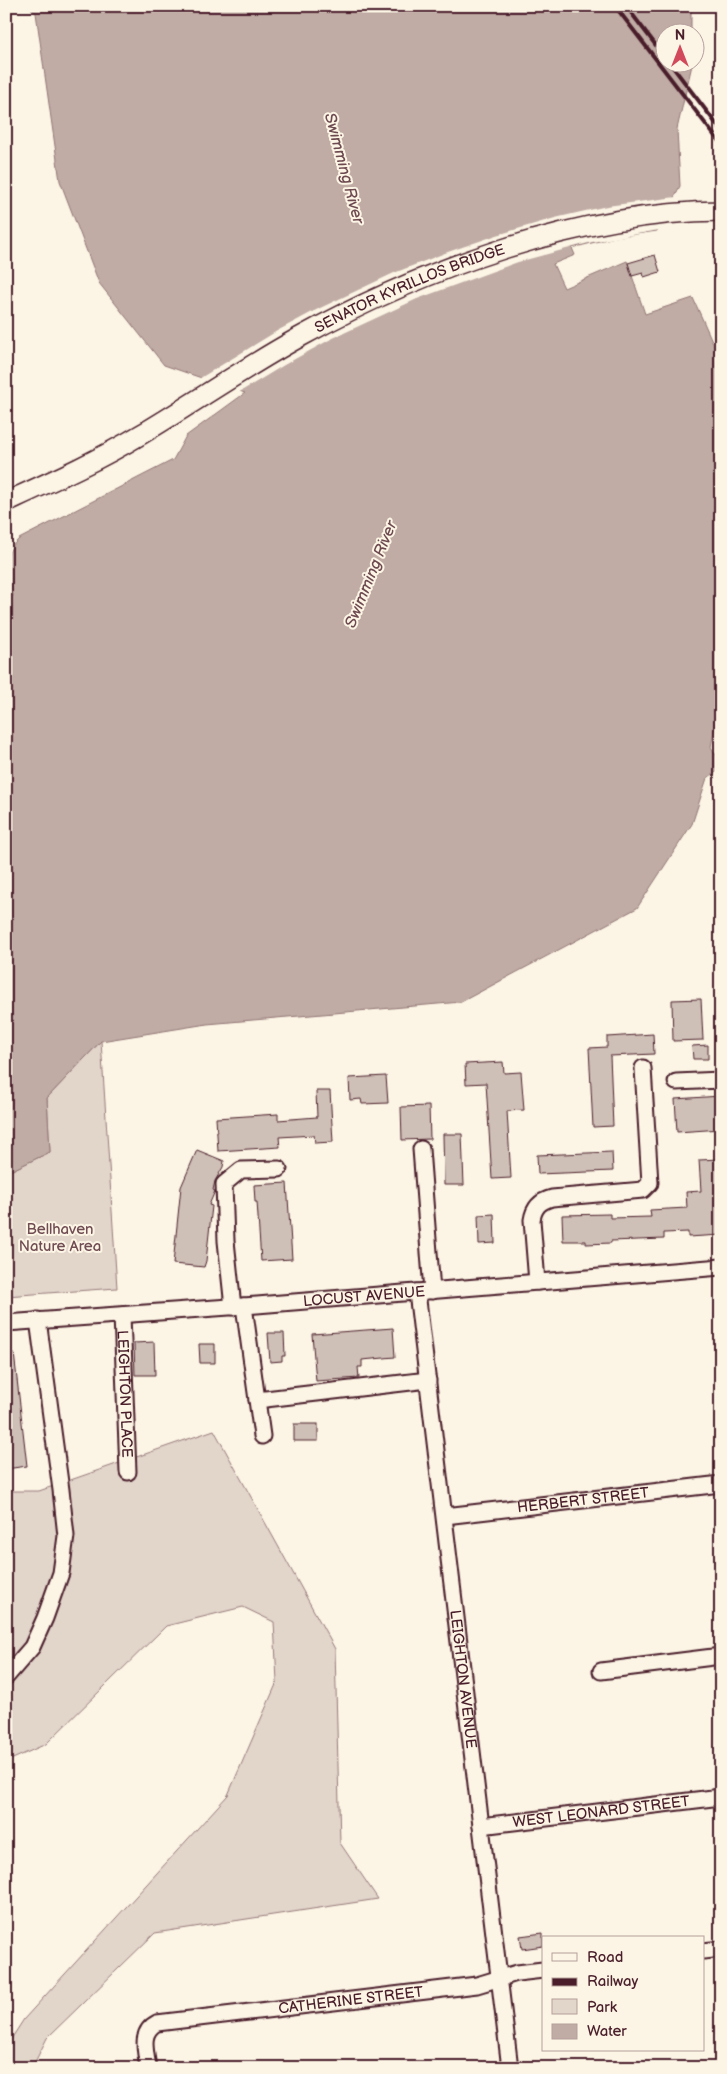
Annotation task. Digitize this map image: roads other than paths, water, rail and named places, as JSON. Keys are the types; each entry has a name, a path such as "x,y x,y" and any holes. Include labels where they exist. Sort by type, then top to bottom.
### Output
{"main road":[{"name":"SENATOR KYRILLOS BRIDGE","path":"6,502 93,461 300,337 365,304 429,276 479,258 555,235 599,225 667,214 721,211"}],"street":[{"path":"537,1282 532,1220 533,1212 538,1204 552,1198 643,1190 650,1183 642,1068"},
{"path":"676,1082 721,1080"},
{"name":"LEIGHTON AVENUE","path":"421,1149 428,1380 510,2068"},
{"path":"262,1436 257,1400 226,1241 224,1184 241,1170 279,1169"},
{"name":"LOCUST AVENUE","path":"6,1323 721,1267"},
{"name":"LEIGHTON PLACE","path":"122,1314 128,1472"},
{"path":"6,1677 32,1647 45,1618 61,1573 66,1536 38,1320"},
{"path":"257,1400 428,1380"},
{"name":"HERBERT STREET","path":"445,1516 721,1484"},
{"path":"601,1671 721,1656"},
{"name":"WEST LEONARD STREET","path":"481,1826 721,1798"},
{"path":"704,1951 721,1949"},
{"name":"CATHERINE STREET","path":"148,2068 145,2034 150,2026 157,2023 477,1985 517,1973 542,1970"}],"water":[{"name":"Swimming River","path":"28,6 691,6 691,22 654,22 654,72 690,72 677,129 680,186 657,231 615,237 572,248 575,255 553,264 564,288 627,261 645,314 693,298 721,361 721,693 711,747 721,763 721,769 707,778 692,824 637,908 461,1002 207,1024 101,1041 47,1098 50,1152 6,1173 6,606 13,596 7,566 9,552 19,539 173,460 186,436 245,393 164,365 99,283 60,181 36,13"}],"railway":[{"path":"615,6 721,144"},
{"path":"626,6 654,43"},
{"path":"677,72 721,130"}],"park label":[{"name":"Bellhaven Nature Area","path":"60,1238"}]}
